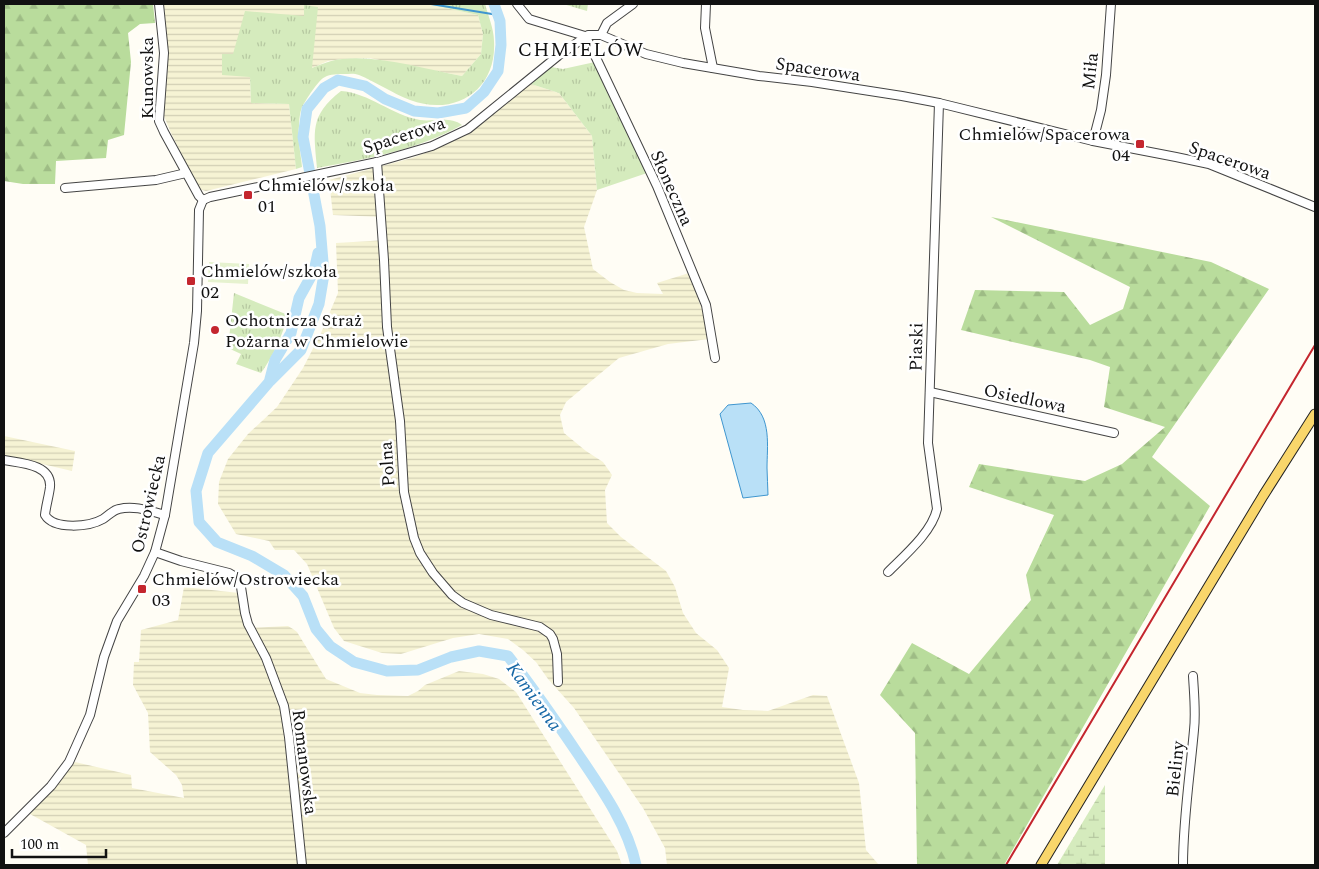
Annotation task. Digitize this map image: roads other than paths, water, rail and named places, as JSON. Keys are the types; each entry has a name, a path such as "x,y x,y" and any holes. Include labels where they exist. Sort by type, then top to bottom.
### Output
{"main road":[{"path":"1041,865 1253,513 1315,414"}],"street":[{"name":"Kunowska","path":"159,4 164,65 160,120 164,132 186,173 203,200"},
{"path":"517,4 529,19 585,36"},
{"path":"601,35 607,23 633,4"},
{"path":"706,4 705,28 714,68"},
{"name":"Miła","path":"1093,141 1101,110 1111,4"},
{"name":"Spacerowa","path":"203,200 377,162 432,146 468,129 585,36 601,35 646,54 682,63 759,76 831,84 939,103 1093,141 1209,164 1315,207"},
{"name":"Słoneczna","path":"585,36 657,186 706,305 716,358"},
{"name":"Piaski","path":"888,572 930,527 936,517 937,509 928,443 939,103"},
{"name":"Polna","path":"377,162 387,327 400,421 404,492 414,538 420,553 433,573 452,595 463,603 491,615 540,627 550,634 557,654 558,682"},
{"path":"65,188 146,181 186,173"},
{"name":"Ostrowiecka","path":"4,833 52,786 69,762 90,715 104,657 117,620 144,576 154,552 165,514 194,343 197,311 199,210 203,200"},
{"name":"Osiedlowa","path":"930,392 1114,433"},
{"path":"4,460 41,468 46,472 50,481 50,488 45,515 52,522 78,525 102,519 118,509 129,508 165,514"},
{"name":"Romanowska","path":"154,552 181,561 229,572 241,587 248,624 266,658 284,706 302,865"},
{"name":"Bieliny","path":"1183,865 1183,845 1194,729 1193,676"}],"water":[{"path":"751,403 762,416 767,433 768,495 743,498 720,414 728,405"}],"waterway":[{"path":"431,4 498,15"},
{"name":"Kamienna","path":"494,4 500,21 501,45 498,71 484,92 466,108 438,113 414,111 385,99 365,86 338,80 324,88 307,109 303,137 320,226 324,274 319,304 301,350 270,381 208,453 196,491 199,522 217,542 252,556 284,575 303,596 316,629 330,646 354,662 387,671 418,670 451,657 479,651 508,656 552,716 604,793 620,821 636,865"},
{"name":"Kamienna","path":"270,379 275,360 291,333 299,298 314,271 318,253"}],"railway":[{"path":"1006,865 1315,345"}],"place":[{"name":"Chmielów/Spacerowa 04","path":"1140,144"},
{"name":"Chmielów/szkoła 01","path":"248,195"},
{"name":"Chmielów/szkoła 02","path":"191,281"},
{"name":"Ochotnicza Straż Pożarna w Chmielowie","path":"215,330"},
{"name":"Chmielów/Ostrowiecka 03","path":"142,589"}],"district":[{"name":"CHMIELÓW","path":"581,49"}]}
